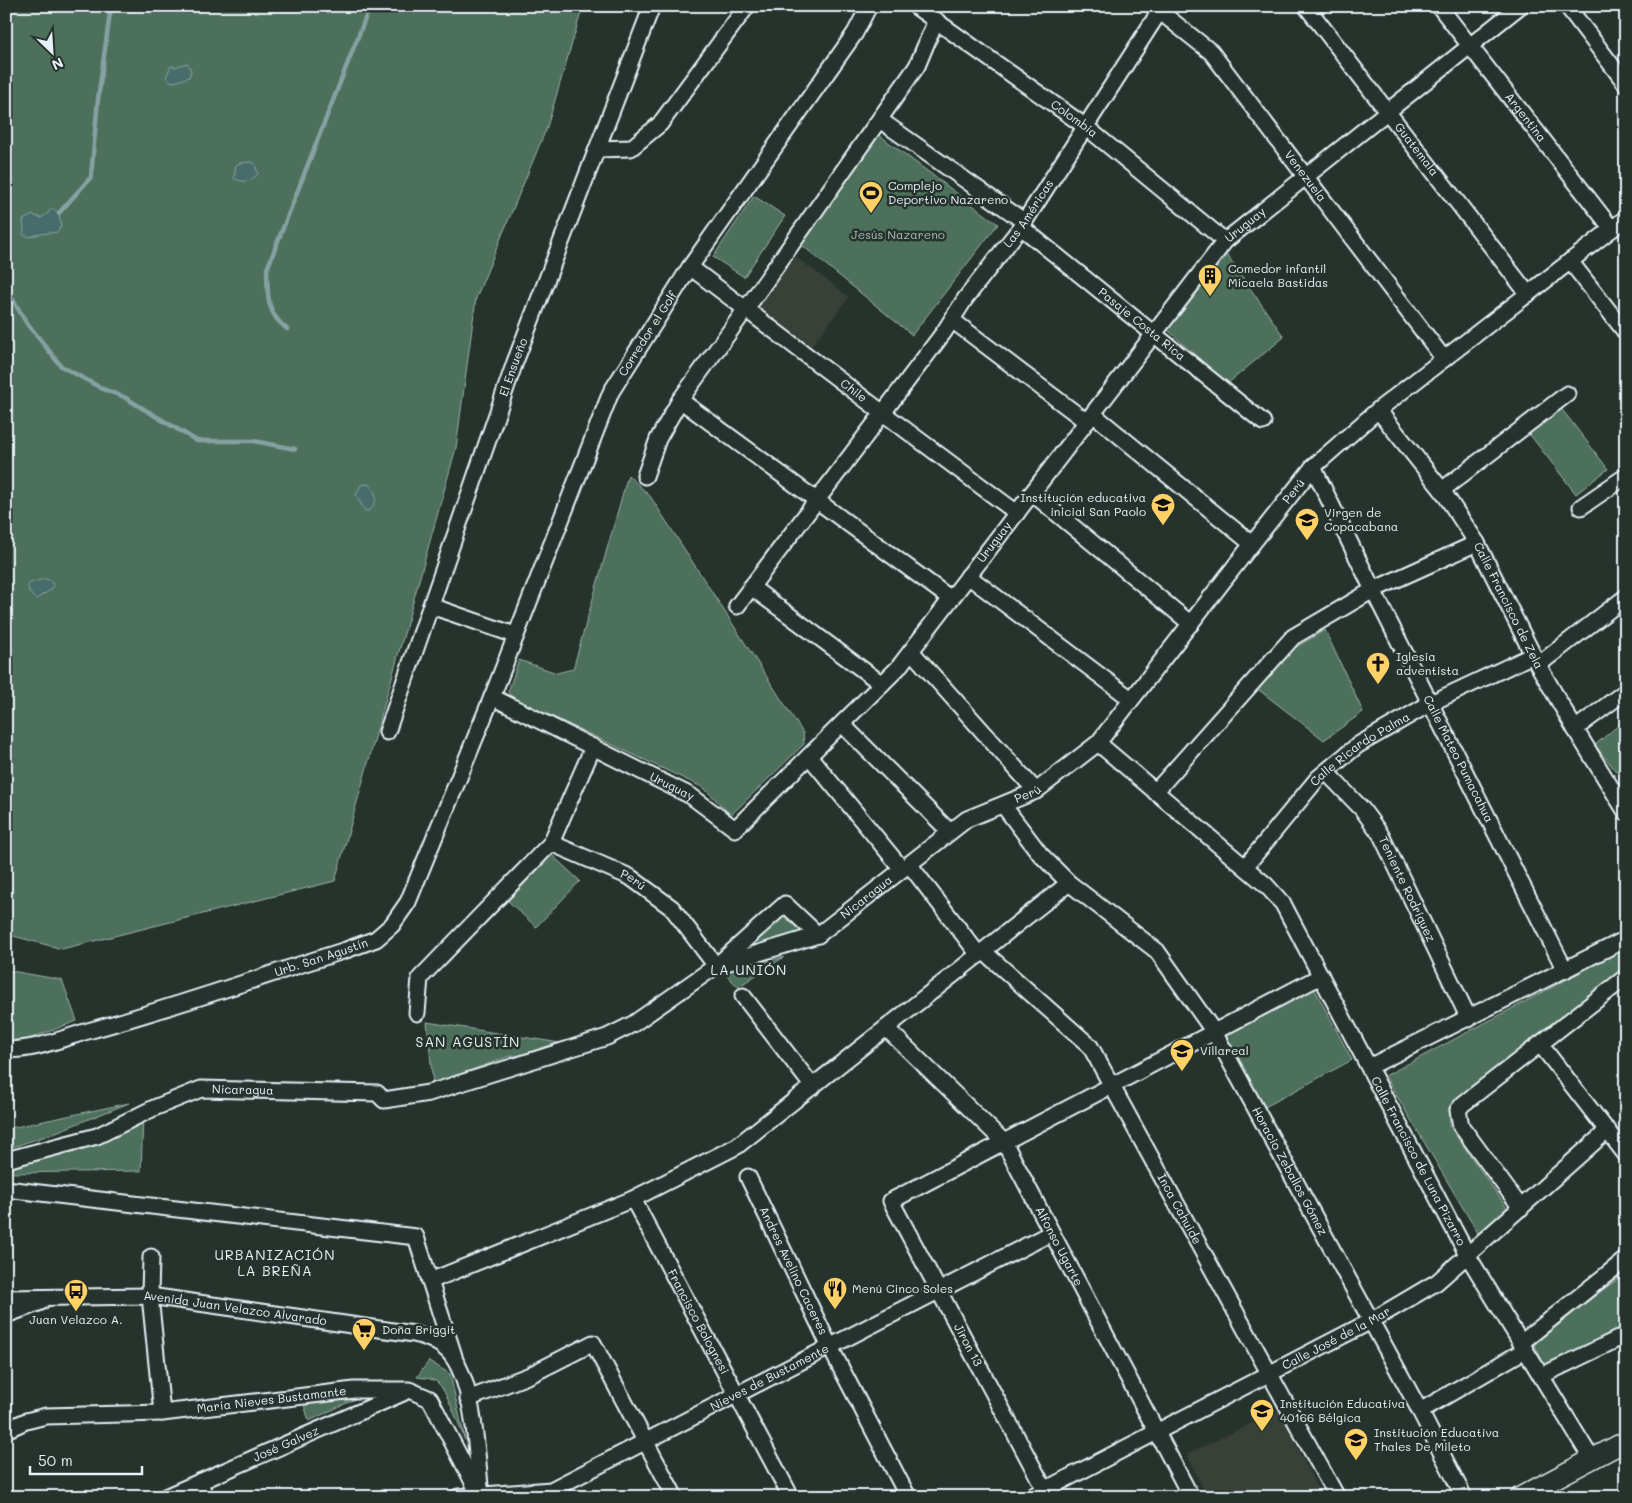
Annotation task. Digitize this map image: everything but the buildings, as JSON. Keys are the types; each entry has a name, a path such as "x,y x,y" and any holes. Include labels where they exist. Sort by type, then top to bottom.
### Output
{"main road":[{"path":"1520,1497 1626,1440"}],"street":[{"name":"El Ensueño","path":"387,732 515,362 652,6"},
{"path":"597,149 630,148 660,124 747,6"},
{"name":"Corredor el Golf","path":"492,697 611,392 690,267 855,32 869,6"},
{"name":"Colombia","path":"915,6 1086,127 1225,242"},
{"name":"Guatemala","path":"1306,6 1528,294"},
{"name":"Argentina","path":"1439,6 1612,229"},
{"name":"Uruguay","path":"492,697 691,796 735,829 898,668 1225,242 1520,6"},
{"path":"1567,6 1626,84"},
{"name":"Las Américas","path":"738,606 952,320 965,299 1023,224 1086,127 1159,8"},
{"name":"Venezuela","path":"1159,8 1211,52 1444,359"},
{"path":"645,476 658,439 680,400 917,66 936,20"},
{"name":"Pasaje Costa Rica","path":"880,120 1023,224 1263,422"},
{"name":"Perú","path":"1003,805 1036,791 1098,743 1313,467 1378,410 1626,218"},
{"path":"1570,261 1626,333"},
{"name":"Chile","path":"690,267 1017,513"},
{"path":"952,320 1090,418 1252,544"},
{"path":"1442,490 1567,394"},
{"path":"680,400 951,599"},
{"name":"Calle Francisco de Zela","path":"1378,410 1442,490 1477,543 1536,660 1575,729 1626,812"},
{"name":"Calle Mateo Pumacahua","path":"1313,467 1565,970"},
{"path":"1581,507 1626,476"},
{"path":"1032,493 1191,624"},
{"path":"1155,792 1293,637 1373,590 1477,543"},
{"path":"968,576 1131,699"},
{"path":"751,587 882,684"},
{"name":"Calle Ricardo Palma","path":"1245,867 1318,778 1358,744 1431,704 1536,660 1626,597"},
{"path":"431,606 516,635"},
{"path":"911,651 1036,791"},
{"path":"1575,729 1626,691"},
{"name":"Urb. San Agustín","path":"6,1049 14,1050 42,1044 128,1020 376,939 392,925 408,902 492,697"},
{"path":"842,724 949,831"},
{"name":"Calle Francisco de Luna Pizarro","path":"1098,743 1266,885 1283,904 1468,1256 1591,1458"},
{"path":"417,1012 420,978 551,843 593,747"},
{"name":"Inca Cahuide","path":"809,756 981,953 1090,1046 1336,1497"},
{"name":"Teniente Rodríguez","path":"1326,772 1362,809 1381,835 1469,1019"},
{"name":"Nicaragua","path":"6,1160 97,1136 154,1108 201,1089 377,1093 384,1100 429,1093 607,1037 633,1024 716,966 818,935 949,831 967,819 1003,805"},
{"name":"Horacio Zeballos Gómez","path":"1003,805 1040,854 1069,883 1157,951 1214,1032 1420,1411 1464,1497"},
{"name":"Perú","path":"551,843 630,877 672,908 716,966"},
{"path":"430,1281 633,1200 737,1146 1069,883"},
{"path":"716,966 786,904 818,935"},
{"path":"1369,1067 1469,1019 1626,939"},
{"path":"1004,1142 1321,976"},
{"path":"1521,1208 1462,1126 1458,1110 1463,1104 1625,978"},
{"path":"743,996 813,1087"},
{"name":"Alfonso Ugarte","path":"886,1028 1004,1142 1191,1497"},
{"path":"1540,1044 1626,1155"},
{"name":"Calle José de la Mar","path":"1031,1497 1371,1321 1437,1282 1608,1130"},
{"name":"Jiron 13","path":"1004,1142 891,1201 1045,1490"},
{"name":"Andres Avelino Caceres","path":"748,1177 830,1347 908,1497"},
{"path":"6,1189 416,1237 468,1399 474,1434 480,1496"},
{"name":"Francisco Bolognesi","path":"633,1200 791,1497"},
{"name":"Nieves de Bustamente","path":"458,1497 551,1490 1051,1233"},
{"path":"151,1257 150,1296 162,1413"},
{"path":"1420,1411 1523,1347 1626,1259"},
{"name":"Avenida Juan Velazco Alvarado","path":"6,1298 150,1296 414,1334 439,1344 455,1360"},
{"path":"6,1315 54,1298"},
{"path":"1541,1376 1626,1335"},
{"path":"468,1399 530,1375 593,1343 675,1497"},
{"name":"María Nieves Bustamante","path":"6,1430 26,1421 46,1416 162,1413 354,1390 409,1390 430,1399 480,1496"},
{"name":"José Galvez","path":"165,1497 409,1390"},
{"path":"199,1482 206,1497"}],"shaded area":[{"path":"795,256 849,297 810,348 756,307"},
{"name":"Institución Educativa 40166 Bélgica","path":"1280,1410 1321,1497 1207,1497 1187,1454"}],"green space":[{"path":"6,6 583,6 547,127 476,298 456,448 335,881 62,949 6,934"},
{"name":"Jesús Nazareno","path":"879,135 998,224 912,335 798,242"},
{"path":"754,196 785,216 744,277 713,257"},
{"path":"1227,255 1284,337 1227,384 1168,330"},
{"path":"1560,407 1608,469 1576,494 1527,431"},
{"path":"628,475 650,496 803,733 804,744 731,815 704,788 513,698 508,692 519,660 557,673 573,669"},
{"path":"1325,630 1363,712 1324,740 1255,687 1283,655"},
{"path":"1626,719 1626,784 1595,745"},
{"path":"552,855 580,881 536,927 508,901"},
{"path":"788,913 802,931 738,950"},
{"path":"1626,948 1626,967 1449,1107 1450,1127 1507,1208 1479,1235 1385,1076"},
{"path":"784,957 738,987 723,971"},
{"path":"6,970 62,980 77,1021 15,1044 6,1043"},
{"path":"1312,984 1352,1060 1263,1108 1226,1036"},
{"path":"427,1022 579,1046 539,1056 510,1056 433,1084"},
{"path":"129,1103 46,1136 6,1149 6,1129"},
{"path":"143,1117 141,1171 6,1173 6,1166"},
{"path":"1626,1273 1626,1326 1546,1369 1533,1341"},
{"path":"429,1361 450,1374 465,1440 441,1386 433,1380 417,1377"},
{"path":"355,1399 309,1421 303,1401"}],"water":[{"path":"187,63 191,70 189,77 175,82 170,81 166,77 171,66 175,67"},
{"path":"251,162 255,164 258,174 247,181 234,178 236,165"},
{"path":"52,208 59,213 61,225 58,232 30,237 23,235 23,220 33,215 41,218"},
{"path":"368,484 374,491 376,500 370,510 365,511 356,495 361,485"},
{"path":"45,579 53,584 52,589 36,599 34,598 29,592 28,585"}],"waterway":[{"path":"59,213 91,177 98,99 111,6"},
{"path":"287,329 280,323 271,309 268,295 267,269 370,6"},
{"path":"6,288 26,322 61,366 103,389 124,397 197,441 254,441 295,449"}],"place":[{"name":"Complejo Deportivo Nazareno","path":"871,214"},
{"name":"Comedor infantil Micaela Bastidas","path":"1210,297"},
{"name":"Institución educativa inicial San Paolo","path":"1163,526"},
{"name":"Virgen de Copacabana","path":"1307,541"},
{"name":"Iglesia adventista","path":"1378,685"},
{"name":"Villareal","path":"1182,1072"},
{"name":"Menú Cinco Soles","path":"835,1310"},
{"name":"Juan Velazco A.","path":"76,1312"},
{"name":"Doña Briggit","path":"364,1351"},
{"name":"Institución Educativa 40166 Bélgica","path":"1262,1432"},
{"name":"Institución Educativa Thales De Mileto","path":"1356,1461"}],"district":[{"name":"LA UNIÓN","path":"749,970"},
{"name":"SAN AGUSTÍN","path":"468,1042"},
{"name":"URBANIZACIÓN LA BREÑA","path":"275,1264"}]}
